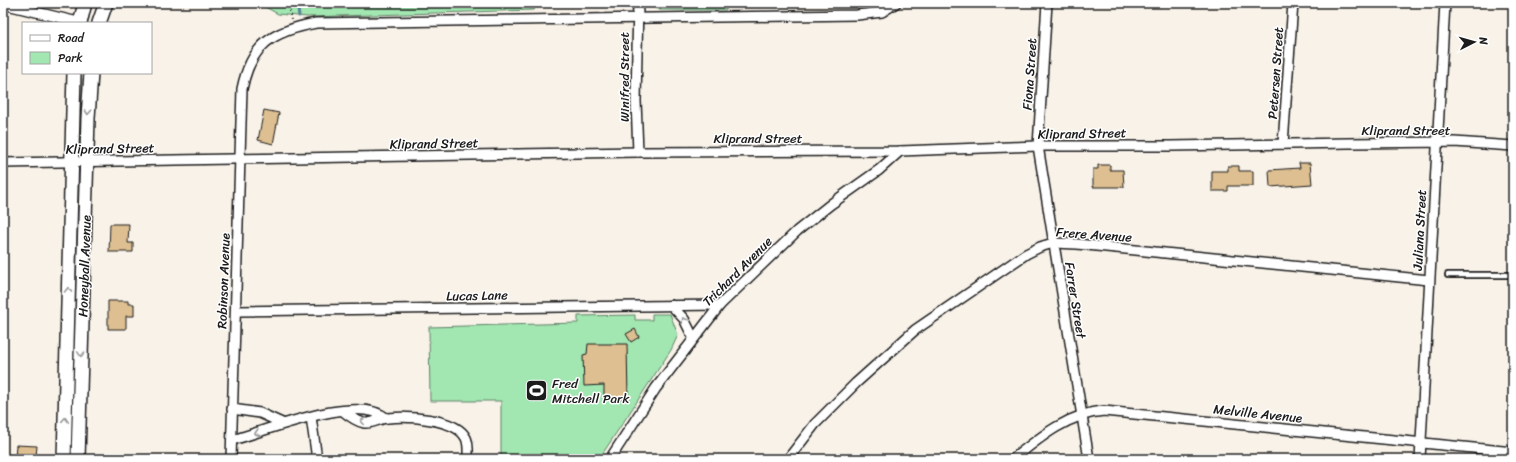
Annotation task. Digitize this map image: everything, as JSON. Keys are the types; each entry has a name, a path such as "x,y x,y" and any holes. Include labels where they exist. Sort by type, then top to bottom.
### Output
{"street":[{"path":"81,22 85,3"},
{"path":"99,22 106,3"},
{"name":"Winifred Street","path":"638,3 636,101 638,152"},
{"name":"Robinson Avenue","path":"231,459 241,104 244,79 251,62 263,45 277,35 292,28 324,23 857,15 882,12 896,3"},
{"name":"Fiona Street","path":"1038,146 1047,3"},
{"name":"Petersen Street","path":"1283,144 1293,3"},
{"name":"Juliana Street","path":"1420,459 1445,3"},
{"path":"3,4 77,22"},
{"name":"Honeyball Avenue","path":"64,459 74,74"},
{"name":"Honeyball Avenue","path":"78,459 91,74"},
{"name":"Kliprand Street","path":"3,162 638,152 900,151 1038,146 1171,146 1437,142 1513,146"},
{"name":"Farrer Street","path":"1038,146 1089,459"},
{"name":"Trichard Avenue","path":"610,459 656,388 720,305 797,231 831,204 879,170 900,151"},
{"name":"Frere Avenue","path":"788,459 815,424 856,383 915,330 1040,246 1053,243 1088,245 1429,280"},
{"path":"671,305 684,318 694,337"},
{"name":"Lucas Lane","path":"236,311 720,305"},
{"path":"68,328 82,329"},
{"path":"232,409 260,414 282,423"},
{"path":"232,440 270,429 282,423 343,411 370,409 381,413 386,418"},
{"name":"Melville Avenue","path":"1013,459 1057,427 1081,414 1104,410 1513,452"},
{"path":"343,411 357,421 365,423 386,418 417,418 445,423 464,434 466,438 468,459"},
{"path":"311,417 317,459"}],"lane":[{"path":"1448,275 1513,275"}],"path":[{"path":"289,3 291,22"},
{"path":"524,3 539,14"}],"green space":[{"path":"258,3 536,3 534,10 307,17 278,14"},
{"path":"647,3 727,3 726,10 660,10"},
{"name":"Fred Mitchell Park","path":"652,314 670,314 678,335 671,350 599,459 501,459 501,401 430,401 429,327 578,323 578,316 635,315 635,320 652,320"}],"building":[{"path":"264,110 279,113 273,144 258,140"},
{"path":"1299,163 1310,163 1312,184 1270,187 1269,170 1300,168"},
{"path":"1098,165 1110,165 1110,170 1123,170 1124,187 1093,187 1093,169 1098,169"},
{"path":"1228,166 1239,166 1239,171 1253,171 1253,186 1228,186 1228,191 1212,191 1212,171 1228,171"},
{"path":"110,224 129,224 128,243 133,243 133,252 109,252"},
{"path":"108,301 128,301 128,304 134,304 134,316 126,316 126,329 108,329"},
{"path":"635,329 639,337 631,342 626,334"},
{"path":"588,344 627,344 628,400 604,400 604,385 584,386 583,355 587,354"},
{"path":"16,445 37,446 36,456 32,456 32,459 15,459"}],"waterway":[{"path":"297,3 299,16"}],"place":[{"name":"Fred Mitchell Park","path":"537,390"}]}
